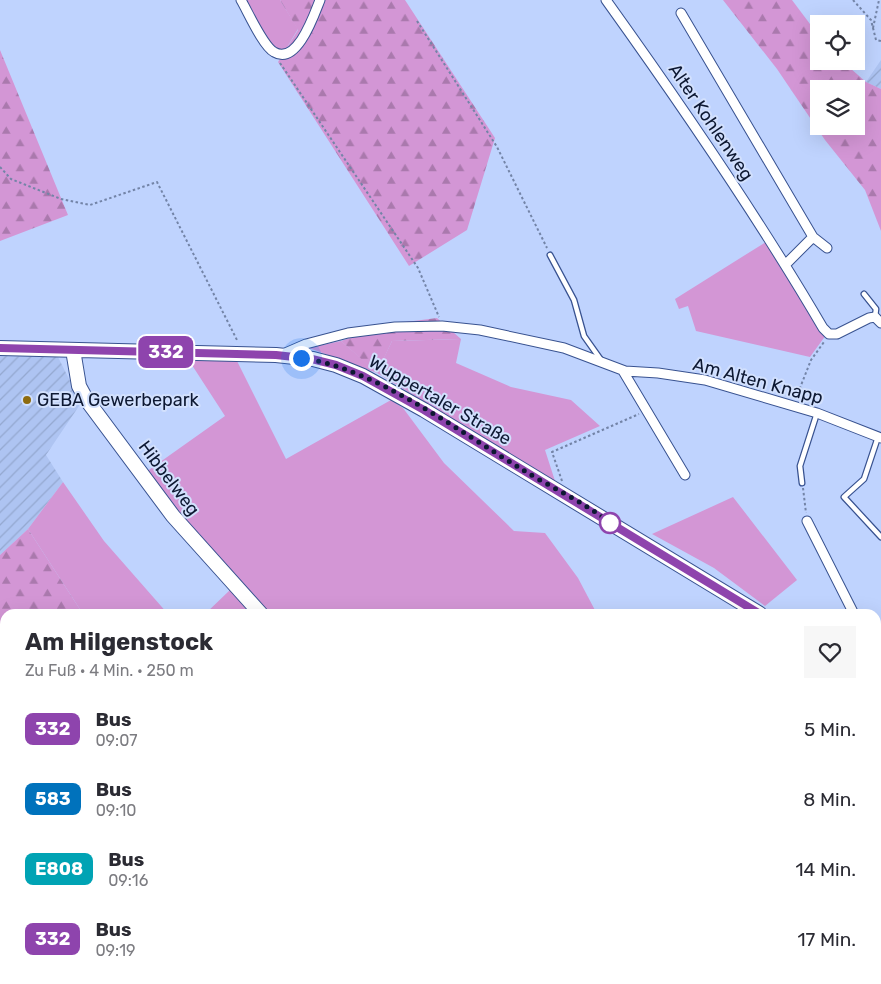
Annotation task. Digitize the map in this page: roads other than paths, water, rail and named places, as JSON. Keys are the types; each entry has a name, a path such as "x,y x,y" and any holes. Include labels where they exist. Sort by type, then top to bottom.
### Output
{"main road":[{"name":"Wuppertaler Straße","path":"0,348 276,355 312,359 336,365 363,376 752,609"},
{"name":"Hibbelweg","path":"73,350 79,386 86,398 173,516 257,609"}],"street":[{"path":"241,0 271,49 277,53 286,54 295,48 308,29 320,0"},
{"name":"Alter Kohlenweg","path":"606,0 660,74 786,264 823,328 829,334 837,334 878,320"},
{"name":"Alter Kohlenweg","path":"681,13 813,237 827,248"},
{"path":"786,264 813,237"},
{"name":"Am Alten Knapp","path":"276,355 348,333 395,327 442,326 480,330 564,348 623,371 705,380 817,413 879,438"},
{"path":"623,371 684,475"},
{"path":"807,521 851,609"}],"lane":[{"path":"550,255 574,300 584,336 590,347 606,365"},
{"path":"864,294 876,308 878,320"},
{"path":"802,483 800,466 817,413"},
{"path":"879,438 864,479 844,497 881,536"}],"place":[{"name":"GEBA Gewerbepark","path":"27,400"}]}
